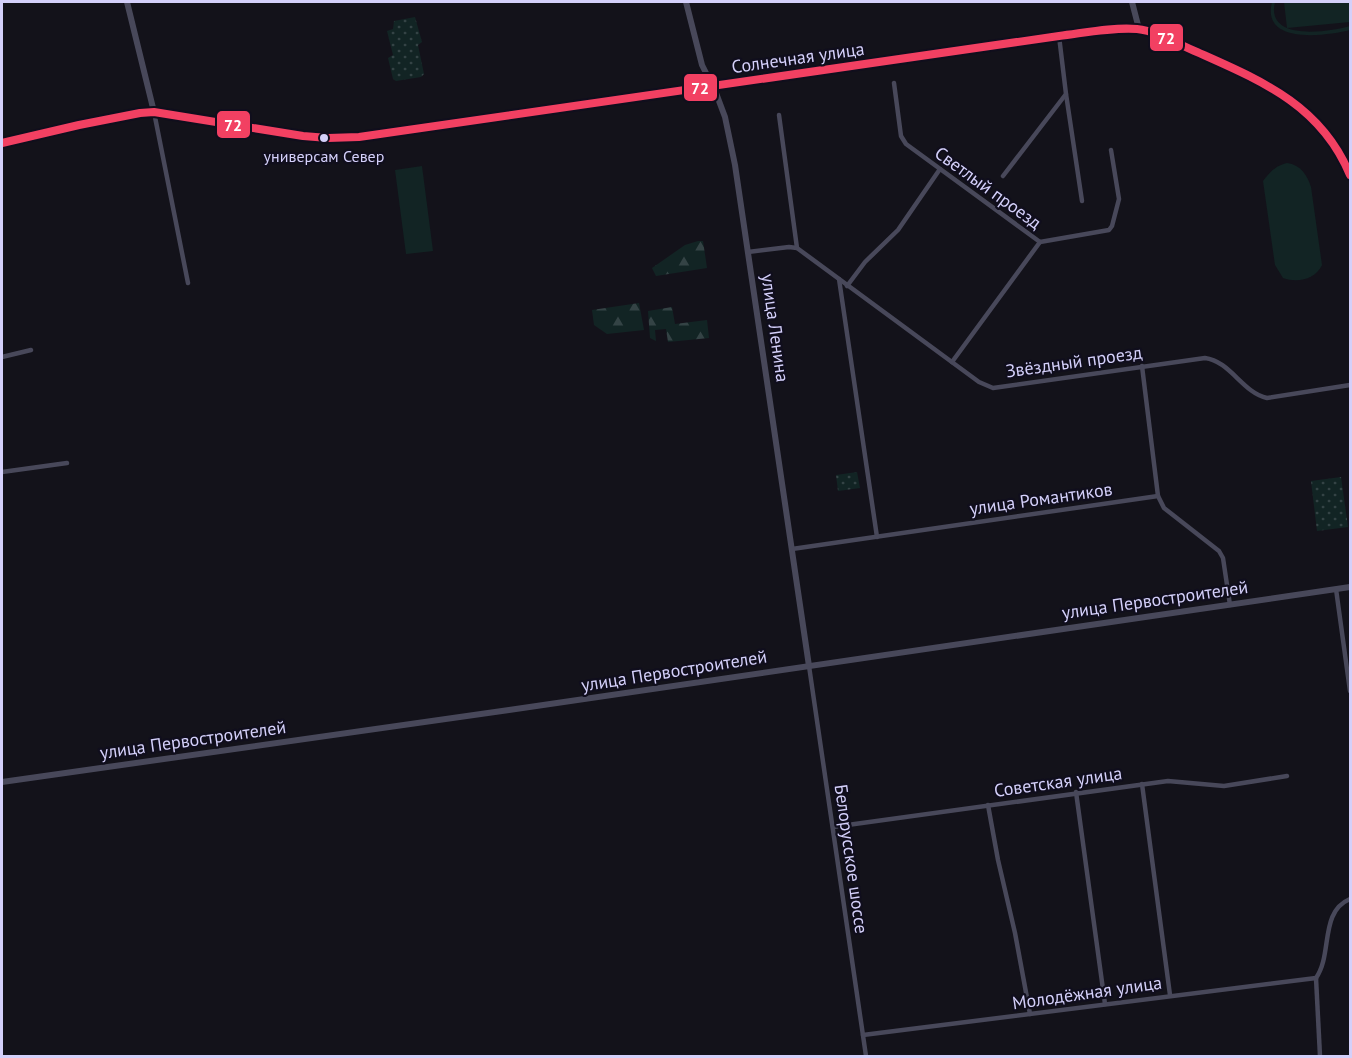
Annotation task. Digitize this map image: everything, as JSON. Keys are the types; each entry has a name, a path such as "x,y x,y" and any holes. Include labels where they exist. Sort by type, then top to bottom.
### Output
{"street":[{"path":"127,2 154,112 188,283"},
{"name":"улица Ленина","path":"686,2 702,65 720,101 729,135 809,666"},
{"path":"1132,2 1138,29 1161,36 1228,66 1287,97 1305,111 1324,131 1340,154 1350,175"},
{"name":"Солнечная улица","path":"2,143 120,117 154,112 303,136 359,137 1059,36 1138,29"},
{"path":"1059,36 1082,201"},
{"name":"Светлый проезд","path":"894,83 903,140 1040,242 1110,230 1119,199 1111,150"},
{"name":"Светлый проезд","path":"1003,176 1066,94"},
{"path":"748,252 797,248 779,115"},
{"path":"840,288 848,286 865,262 898,230 940,169"},
{"path":"952,362 1040,242"},
{"name":"Звёздный проезд","path":"797,248 952,362 986,386 993,388 1142,366 1211,359 1258,394 1267,398 1350,386"},
{"path":"839,279 877,537"},
{"path":"2,357 31,350"},
{"path":"1142,366 1158,496 1164,508 1219,551 1223,558 1230,605"},
{"path":"2,472 67,464"},
{"name":"улица Романтиков","path":"792,549 1158,496"},
{"name":"улица Первостроителей","path":"2,782 1350,587"},
{"path":"1336,589 1350,691"},
{"name":"Белорусское шоссе","path":"809,666 866,1056"},
{"name":"Советская улица","path":"833,827 1176,780 1224,786 1287,776"},
{"path":"1142,784 1170,995"},
{"path":"1076,792 1105,1004"},
{"path":"988,805 1030,1014"},
{"path":"1320,1056 1316,978 1325,957 1330,921 1342,904 1350,899"},
{"name":"Молодёжная улица","path":"863,1035 1316,978"}],"green space":[{"path":"1272,2 1275,2 1274,15 1289,29 1314,32 1350,26 1350,30 1312,35 1286,31 1276,25 1271,16"},
{"path":"1284,2 1350,2 1350,22 1287,28"},
{"path":"415,17 422,42 418,45 424,74 421,77 396,81 393,79 388,58 393,55 387,31 393,29 394,21"},
{"path":"1287,163 1303,171 1308,178 1322,265 1315,274 1300,280 1283,278 1275,265 1263,181 1273,170"},
{"path":"422,166 433,251 406,254 395,170"},
{"path":"703,241 707,268 656,276 652,268 685,245"},
{"path":"639,303 644,330 607,334 594,325 592,310"},
{"path":"672,307 675,324 707,320 709,338 668,342 666,329 655,330 656,341 650,338 648,311"},
{"path":"857,472 860,488 838,491 836,475"},
{"path":"1341,477 1348,527 1317,531 1311,481"}],"transit line":[{"name":"72","path":"2,143 79,125 154,112 303,136 359,137 1059,36 1137,29 1167,38 1244,74 1287,98 1323,130 1338,151 1350,175"}],"place":[{"name":"универсам Север","path":"324,138"}]}
